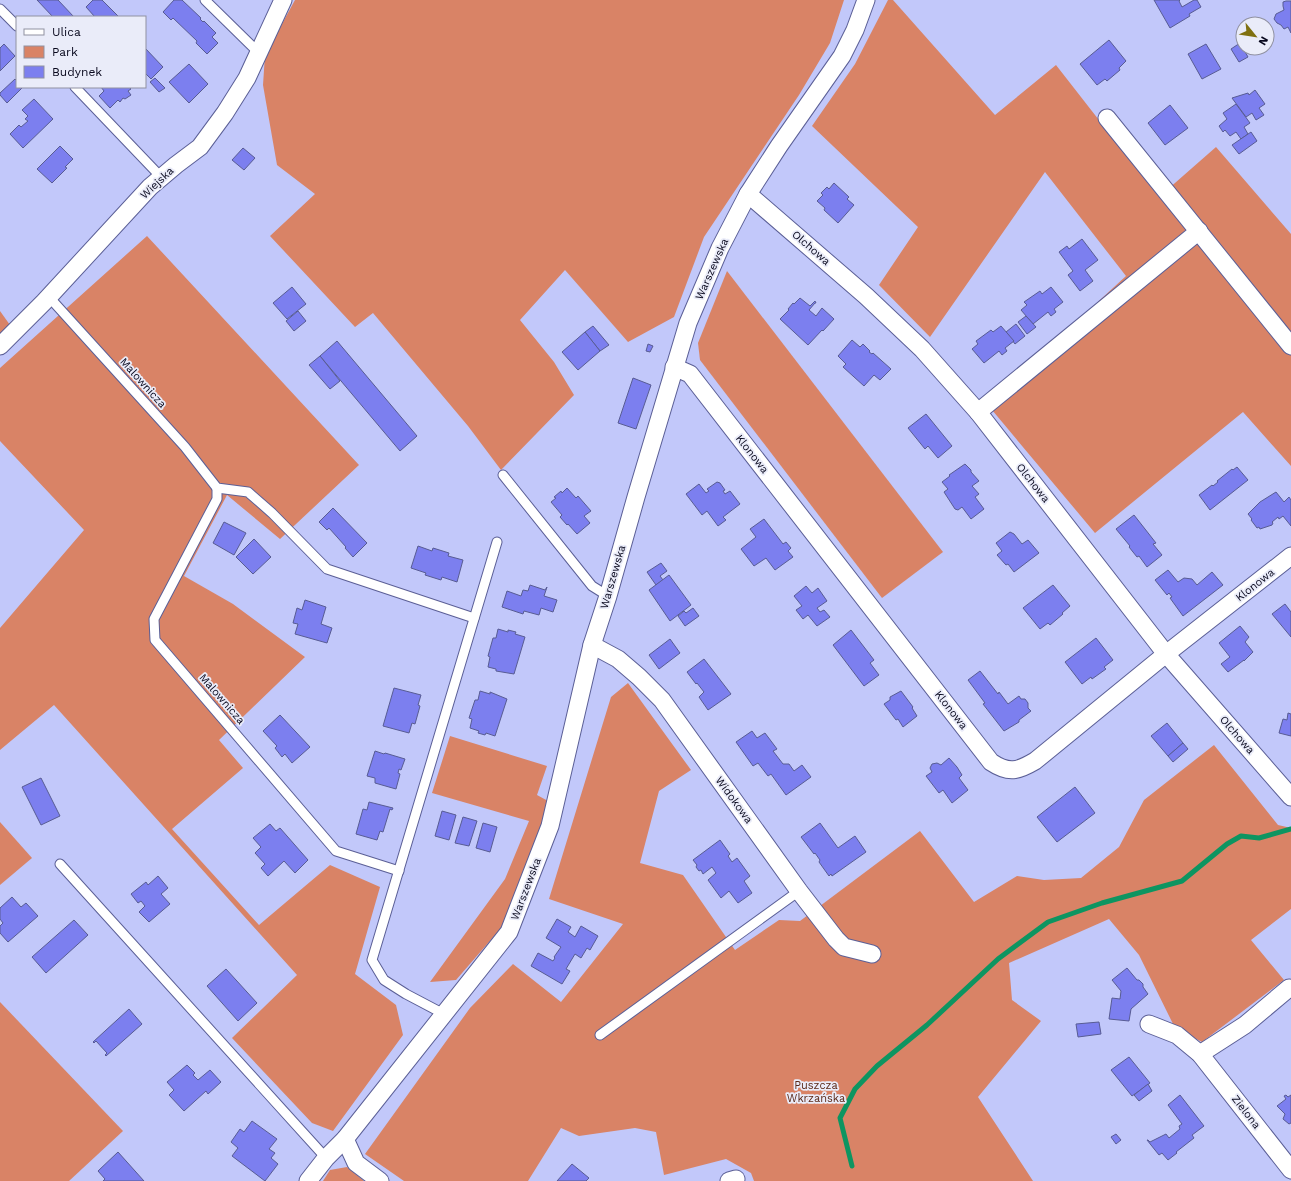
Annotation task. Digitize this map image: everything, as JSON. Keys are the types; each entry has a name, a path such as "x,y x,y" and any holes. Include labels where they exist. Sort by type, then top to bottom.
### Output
{"street":[{"name":"Wiejska","path":"0,346 49,297 150,187 200,147 225,113 247,78 283,0"},
{"name":"Warszewska","path":"308,1181 326,1158 344,1139 509,932 550,826 592,645 608,596 688,323 705,280 748,194 779,146 842,56 855,30 866,0"},
{"path":"1106,118 1291,346"},
{"name":"Olchowa","path":"748,194 866,296 922,349 978,412 1166,654 1291,797"},
{"path":"978,412 1199,231"},
{"name":"Klonowa","path":"674,367 690,374 991,762 1000,768 1010,771 1022,768 1036,761 1166,654 1291,556"},
{"name":"Widokowa","path":"592,645 618,659 662,700 799,891 844,948 872,954"},
{"path":"1200,1054 1245,1025 1289,988"},
{"name":"Zielona","path":"1149,1024 1177,1035 1200,1054 1291,1170"},
{"path":"344,1139 356,1163 380,1181"},
{"path":"1281,1181 1291,1173"}],"lane":[{"path":"205,0 259,53"},
{"path":"0,9 16,25"},
{"path":"76,88 161,178"},
{"name":"Malownicza","path":"49,297 185,447 217,488 218,499 154,619 155,640 336,851 399,871"},
{"path":"503,475 592,586 608,596"},
{"path":"217,488 248,492 272,513 328,569 474,618"},
{"path":"444,1014 406,994 384,980 372,960 497,542"},
{"path":"60,864 326,1158"},
{"path":"600,1034 799,891"}],"green space":[{"path":"295,0 844,0 830,43 799,95 704,237 674,317 628,342 565,270 520,320 554,362 574,395 501,470 468,426 373,313 355,327 270,236 315,194 277,165 263,85 265,55"},
{"path":"888,0 893,0 995,115 1056,65 1159,197 1216,147 1291,234 1291,466 1243,412 1095,533 987,404 1126,276 1045,172 930,337 879,285 918,227 812,126 855,64"},
{"path":"147,236 359,465 280,539 227,495 184,576 233,604 305,657 219,740 243,768 172,829 259,925 330,865 380,887 355,974 396,1005 403,1035 333,1131 312,1123 232,1038 297,975 54,705 0,750 0,628 84,530 0,441 0,368"},
{"path":"727,271 943,552 882,598 700,360 698,343"},
{"path":"0,311 10,325 0,335"},
{"name":"Puszcza Wkrzańska","path":"628,683 691,770 659,791 640,863 683,875 735,950 779,920 800,921 920,831 974,902 1017,876 1044,880 1081,878 1119,847 1144,800 1214,745 1278,825 1291,828 1291,909 1251,940 1284,980 1202,1042 1175,1028 1139,955 1109,919 1009,963 1012,1000 1041,1021 978,1097 1033,1181 754,1181 751,1173 726,1159 664,1175 656,1132 635,1128 579,1136 561,1128 528,1181 404,1181 365,1154 470,1008 513,964 561,1002 623,924 549,899 611,697"},
{"path":"450,736 547,766 537,795 548,801 534,851 502,927 456,980 430,982 505,879 529,821 432,793"},
{"path":"0,822 32,858 0,885"},
{"path":"0,1002 123,1131 69,1181 0,1181"},
{"path":"347,1167 364,1181 323,1181 330,1170"}],"building":[{"path":"37,0 58,0 73,16 52,16"},
{"path":"93,0 102,0 118,16 94,16 86,7"},
{"path":"174,0 182,0 216,33 212,37 218,43 207,54 196,43 197,41 173,18 171,20 163,12"},
{"path":"1154,0 1180,0 1179,1 1182,7 1194,0 1197,0 1201,7 1189,14 1190,16 1170,28"},
{"path":"1291,1 1291,33 1288,27 1284,29 1275,20 1276,14 1284,10 1283,2"},
{"path":"1109,40 1126,61 1119,68 1120,70 1107,81 1105,79 1097,85 1080,64"},
{"path":"4,44 15,56 0,71 0,48"},
{"path":"1206,44 1221,69 1202,79 1188,54"},
{"path":"1235,46 1235,56 1231,49"},
{"path":"146,49 163,67 151,79 146,74"},
{"path":"1235,56 1247,56 1248,57 1239,62"},
{"path":"189,64 208,84 189,103 169,82"},
{"path":"155,78 165,88 159,92 150,82"},
{"path":"15,79 16,88 22,88 7,103 0,93"},
{"path":"102,88 130,88 131,89 128,91 131,95 125,99 123,98 120,102 118,100 110,108 99,96 104,91"},
{"path":"1255,90 1265,104 1259,108 1264,115 1256,120 1252,113 1246,117 1232,98 1248,93 1249,95"},
{"path":"34,99 53,119 23,148 10,134 19,125 21,127 28,121 25,119 28,116 22,110"},
{"path":"1236,104 1250,123 1244,127 1248,134 1241,139 1236,132 1230,136 1225,130 1223,132 1219,126 1227,119 1223,113"},
{"path":"1170,105 1188,128 1165,145 1148,123"},
{"path":"1251,132 1257,141 1239,154 1232,145"},
{"path":"60,146 73,159 65,167 67,168 52,183 37,169"},
{"path":"243,148 255,158 244,170 232,160"},
{"path":"834,183 849,197 847,199 854,205 838,223 817,201 823,195 821,193 827,187 829,189"},
{"path":"1082,239 1098,260 1085,270 1093,281 1080,291 1068,275 1073,271 1059,252 1067,246 1069,249"},
{"path":"292,287 306,304 287,319 273,303"},
{"path":"1051,287 1063,302 1054,309 1056,312 1051,316 1048,312 1033,324 1021,310 1027,305 1024,302 1040,291 1042,294"},
{"path":"800,298 810,306 815,301 816,303 809,310 816,316 822,308 834,319 808,345 780,319 789,310 788,309 793,303 794,304"},
{"path":"298,311 306,321 294,331 286,321"},
{"path":"1026,316 1036,327 1027,334 1018,322"},
{"path":"1016,324 1025,336 1015,344 1006,332"},
{"path":"593,326 609,345 600,351 585,332"},
{"path":"1001,326 1014,341 1005,348 1007,351 1002,355 999,351 984,363 972,349 978,344 976,341 991,330 993,332"},
{"path":"585,332 600,351 578,370 562,352"},
{"path":"852,340 860,347 863,344 870,351 869,352 872,354 873,353 891,369 880,380 874,375 864,386 843,367 846,364 838,356"},
{"path":"337,341 417,436 400,451 320,356"},
{"path":"648,344 653,346 650,352 646,351"},
{"path":"320,356 340,381 330,389 309,365"},
{"path":"633,378 651,385 636,429 618,423"},
{"path":"926,414 952,446 938,458 928,446 925,449 908,428"},
{"path":"965,464 979,481 972,486 979,494 975,497 984,509 971,519 962,507 958,510 955,509 944,492 948,489 942,482"},
{"path":"1237,467 1248,480 1210,510 1199,495 1212,485 1213,486 1232,469 1233,470"},
{"path":"717,482 720,483 725,490 723,491 725,494 730,491 740,504 723,517 726,520 718,526 707,511 702,515 686,494 699,484 706,493 709,491 707,489"},
{"path":"567,488 576,498 578,496 591,511 584,516 590,523 577,534 560,517 562,515 551,502 556,498 554,497 561,491 562,493"},
{"path":"1276,492 1284,502 1289,497 1291,500 1291,526 1283,516 1279,519 1278,517 1272,522 1272,525 1260,529 1259,527 1257,528 1248,514 1260,502"},
{"path":"333,508 367,543 353,557 329,528 327,530 319,522"},
{"path":"1134,515 1156,543 1153,544 1162,555 1147,567 1139,556 1137,557 1116,529"},
{"path":"764,519 783,544 786,542 791,548 788,551 793,557 775,570 766,558 754,566 741,549 756,537 750,529"},
{"path":"224,522 246,533 234,555 213,543"},
{"path":"1010,532 1014,534 1022,544 1028,540 1039,553 1014,572 1008,564 1006,565 997,555 1002,551 996,543"},
{"path":"254,539 271,557 253,574 236,557"},
{"path":"418,546 432,551 433,548 449,553 448,556 463,560 457,582 442,577 441,580 425,575 426,573 411,568"},
{"path":"661,563 667,571 660,576 663,580 656,585 647,572"},
{"path":"1168,570 1178,582 1184,578 1192,579 1197,585 1212,572 1223,585 1183,616 1170,598 1172,597 1169,593 1167,595 1155,580"},
{"path":"669,575 691,605 670,621 649,590"},
{"path":"530,585 545,590 547,587 544,596 557,600 553,612 541,608 539,615 524,611 523,614 502,607 507,591 521,596 523,590 528,591"},
{"path":"1053,585 1070,606 1050,625 1048,623 1040,629 1023,608"},
{"path":"806,586 812,593 818,588 827,601 817,608 820,612 824,610 830,617 817,626 808,615 803,619 796,610 802,606 794,596"},
{"path":"305,600 326,607 321,624 332,628 327,643 295,634 298,624 293,623 297,608 302,610"},
{"path":"1285,604 1291,612 1291,637 1272,614"},
{"path":"693,608 699,616 685,626 678,616 684,611 686,613"},
{"path":"1240,626 1249,637 1245,642 1253,652 1244,661 1228,672 1221,664 1230,657 1219,643"},
{"path":"498,629 508,632 508,630 516,632 515,634 525,637 514,674 496,671 496,669 488,667 490,657 488,656 493,638 496,638"},
{"path":"851,630 874,660 870,663 879,675 864,686 833,645"},
{"path":"1096,638 1113,660 1104,667 1106,669 1082,684 1065,662"},
{"path":"670,639 680,653 659,669 649,655"},
{"path":"704,659 731,694 708,710 699,697 704,692 687,672"},
{"path":"980,671 1008,704 1019,696 1021,699 1025,699 1028,703 1028,708 1031,711 1019,720 1019,722 1004,731 983,704 985,703 968,680"},
{"path":"394,688 421,695 418,705 420,706 415,724 412,723 409,733 383,726"},
{"path":"480,691 490,694 490,692 507,699 495,736 486,733 485,735 478,733 479,731 470,728 472,719 469,718 475,700 478,700"},
{"path":"901,691 913,707 912,708 917,716 903,727 898,719 896,720 884,704 890,700 890,697"},
{"path":"1288,713 1291,714 1291,736 1279,733 1283,719 1287,720"},
{"path":"280,715 310,747 292,763 285,754 282,757 275,748 277,746 263,731"},
{"path":"1167,723 1183,743 1168,756 1151,736"},
{"path":"752,731 757,738 765,733 777,749 773,751 783,764 789,764 794,771 802,765 811,777 786,795 771,774 768,776 758,763 753,766 736,742"},
{"path":"1183,743 1188,749 1173,762 1168,756"},
{"path":"375,751 405,759 401,770 399,769 398,773 400,774 396,789 375,783 375,778 367,776"},
{"path":"949,758 962,775 959,778 968,790 952,803 943,790 939,793 926,776 932,772 930,768 932,764 937,763 941,765"},
{"path":"41,778 60,816 41,825 22,787"},
{"path":"1075,787 1095,813 1057,842 1037,817"},
{"path":"369,802 393,808 392,810 390,809 383,832 380,831 377,840 356,834 363,809 367,810"},
{"path":"442,811 456,815 449,840 435,836"},
{"path":"463,817 477,821 469,846 455,843"},
{"path":"483,823 497,827 490,852 476,848"},
{"path":"820,823 838,848 855,836 866,852 832,876 831,874 829,876 819,862 820,860 815,853 814,854 801,837"},
{"path":"270,824 276,831 280,828 308,860 295,873 284,861 268,876 261,868 265,864 255,853 261,847 253,838"},
{"path":"720,840 730,854 728,856 732,862 737,858 750,876 744,881 752,893 738,903 729,891 721,898 708,880 716,873 712,867 703,874 701,870 699,871 696,867 697,865 693,860"},
{"path":"158,876 168,888 161,894 170,904 149,922 139,912 145,906 141,901 138,903 131,894 146,882 148,885"},
{"path":"12,897 21,907 26,903 38,916 8,942 0,933 0,926 3,923 0,919 0,908"},
{"path":"557,919 571,927 568,932 575,937 581,926 598,936 590,950 587,948 581,958 575,954 566,969 570,971 562,984 531,966 538,953 553,961 555,958 554,957 561,947 546,938"},
{"path":"74,920 88,935 46,973 32,957"},
{"path":"1127,968 1137,980 1143,984 1143,987 1148,994 1131,1009 1129,1021 1109,1019 1112,998 1120,999 1121,991 1112,980"},
{"path":"226,969 257,1003 238,1021 207,986"},
{"path":"129,1009 142,1024 106,1056 105,1055 107,1053 96,1041 94,1043 93,1042"},
{"path":"1099,1022 1101,1034 1078,1037 1076,1024"},
{"path":"1129,1057 1150,1083 1132,1096 1111,1070"},
{"path":"187,1065 195,1073 193,1075 198,1080 210,1070 221,1082 208,1094 206,1091 184,1111 169,1095 174,1090 167,1082"},
{"path":"1148,1084 1152,1091 1139,1101 1134,1095"},
{"path":"1180,1095 1204,1126 1192,1135 1194,1138 1168,1160 1162,1153 1159,1155 1147,1140 1150,1142 1166,1134 1169,1138 1180,1129 1179,1126 1182,1124 1168,1105"},
{"path":"1286,1095 1288,1097 1291,1095 1291,1123 1289,1124 1283,1119 1285,1114 1277,1106 1286,1099 1284,1096"},
{"path":"252,1121 277,1139 269,1149 275,1153 271,1158 278,1164 265,1181 232,1156 238,1148 231,1142 240,1129 244,1132"},
{"path":"1116,1134 1121,1140 1116,1144 1111,1137"},
{"path":"118,1152 144,1181 103,1181 105,1179 98,1171"},
{"path":"572,1164 589,1178 586,1181 557,1181"}],"waterway":[{"path":"852,1166 840,1118 855,1089 877,1066 927,1025 998,959 1048,922 1102,903 1182,881 1227,844 1241,836 1259,838 1291,829"}]}
